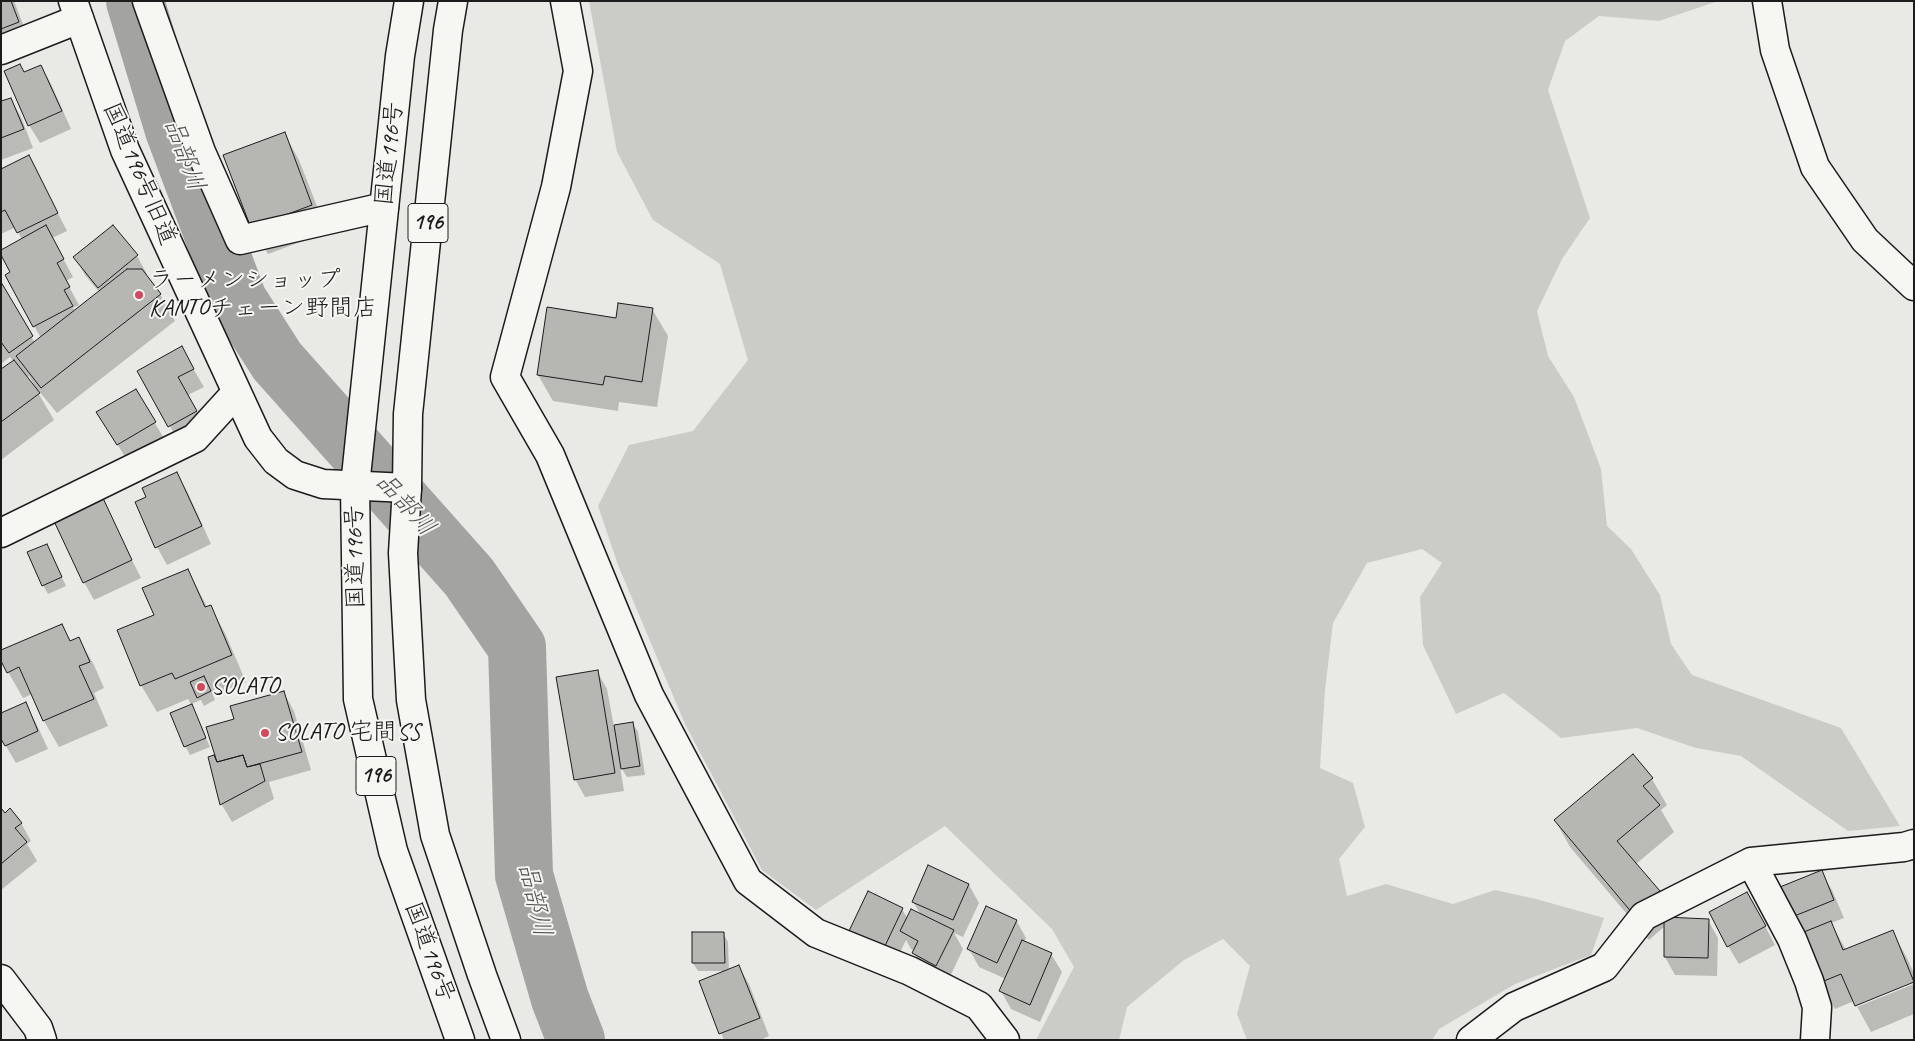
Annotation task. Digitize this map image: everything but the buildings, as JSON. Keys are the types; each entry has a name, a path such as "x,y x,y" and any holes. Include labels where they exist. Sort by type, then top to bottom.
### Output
{"main road":[{"path":"147,1 201,152 240,240 384,208"},
{"name":"国道196号","path":"409,1 400,56 364,404 350,491 358,699 393,851 460,1040"},
{"name":"国道196号","path":"453,1 442,80 408,414 407,488 403,553 411,700 436,835 482,975 506,1040"},
{"path":"565,1 578,71 556,187 505,377 550,455 648,696 748,880 816,933 910,971 979,1006 1006,1040"},
{"path":"1767,1 1775,50 1815,167 1865,240 1914,286"},
{"path":"1,50 76,10"},
{"name":"国道196号旧道","path":"76,10 126,150 258,438 276,461 295,475 350,491 407,488"},
{"path":"1,534 195,438 236,393"},
{"path":"1471,1040 1514,1007 1604,966 1644,916 1751,862 1904,847 1914,844"},
{"path":"1751,862 1792,939 1809,981 1817,1007 1815,1040"},
{"path":"1,979 38,1028 42,1040"}],"shaded area":[{"path":"589,1 1718,1 1659,21 1599,16 1565,41 1548,90 1590,218 1562,259 1537,311 1548,356 1574,397 1601,469 1607,526 1631,549 1660,595 1671,644 1692,675 1841,728 1900,826 1848,831 1741,756 1696,748 1637,728 1561,738 1504,693 1456,714 1423,645 1420,597 1442,563 1422,549 1367,563 1333,623 1325,690 1320,768 1353,783 1365,827 1339,859 1347,896 1386,884 1453,904 1495,890 1536,899 1604,918 1591,955 1515,984 1439,1029 1432,1040 1247,1040 1237,1014 1250,966 1223,939 1184,960 1127,1007 1119,1040 1036,1040 1074,967 1052,929 945,826 816,910 762,870 685,724 618,565 598,506 629,445 693,431 748,360 720,264 653,220 617,152"}],"waterway":[{"name":"品部川","path":"135,1 174,130 238,300 277,361 469,577 517,647 524,875 560,999 576,1040"}],"place":[{"name":"ラーメンショップ KANTOチェーン野間店","path":"139,295"},
{"name":"SOLATO","path":"201,687"},
{"name":"SOLATO 宅間SS","path":"265,733"}]}
